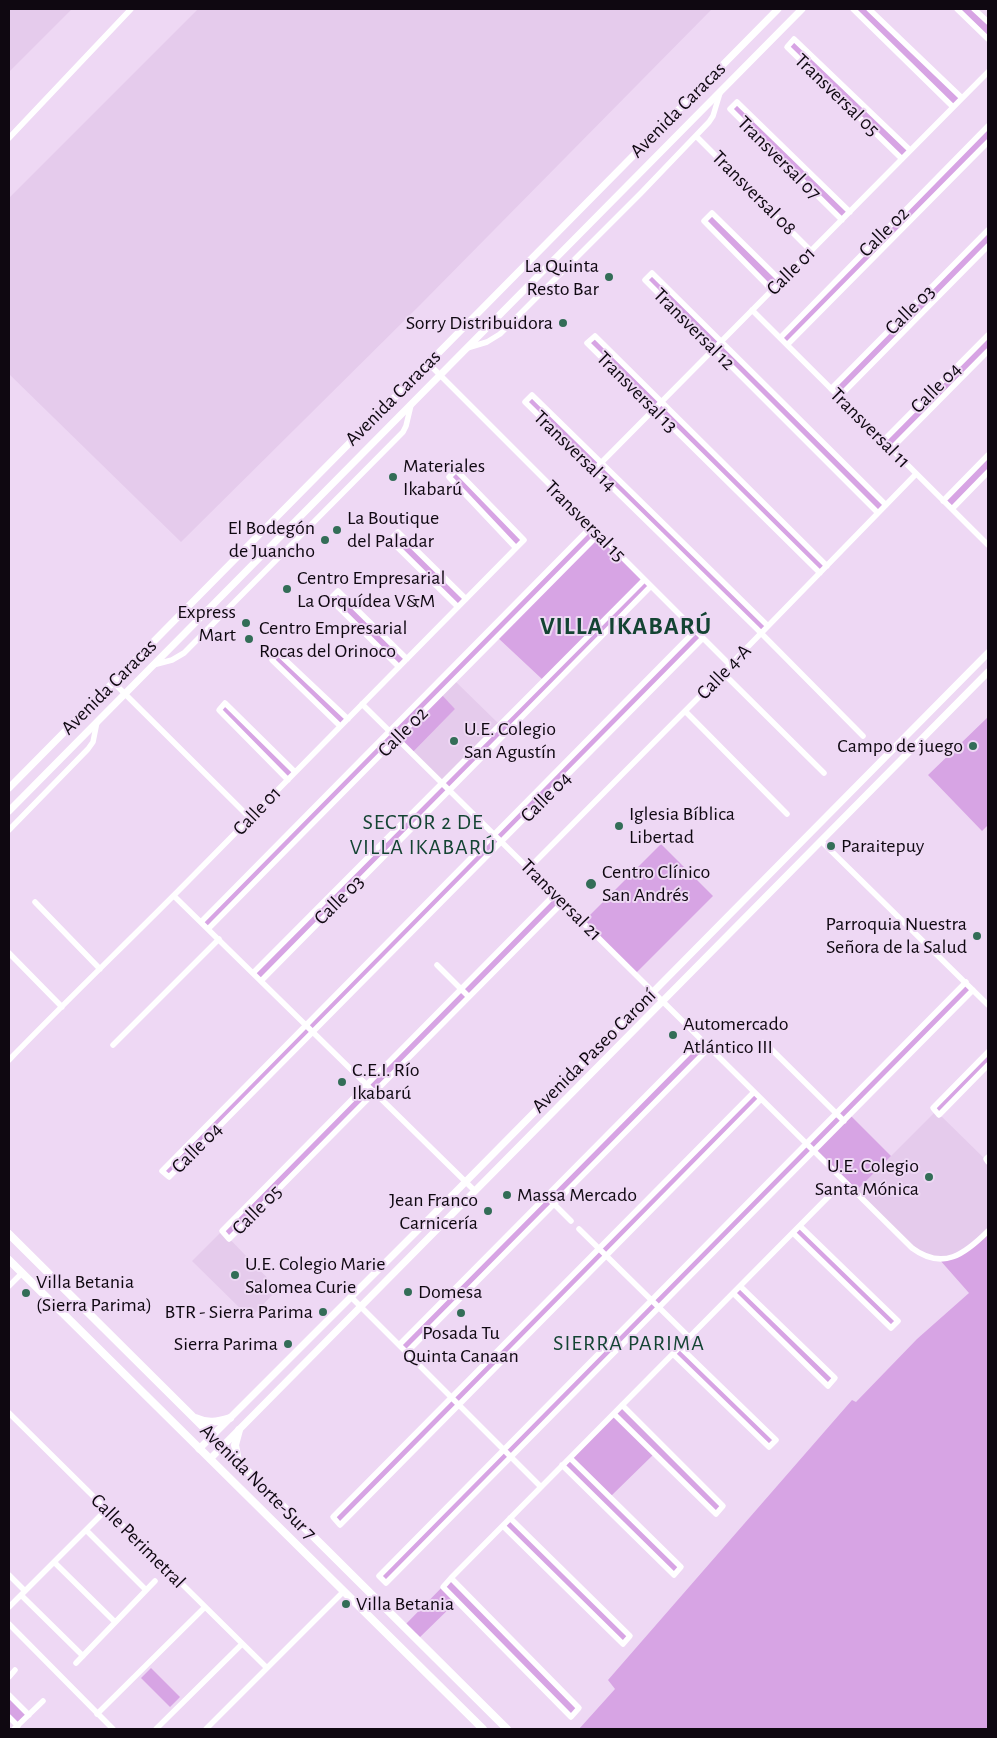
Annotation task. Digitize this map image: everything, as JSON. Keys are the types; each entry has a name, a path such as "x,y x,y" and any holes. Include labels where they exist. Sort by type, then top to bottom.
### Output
{"main road":[{"name":"Avenida Norte-Sur 7","path":"9,1234 508,1729"},
{"name":"Avenida Norte-Sur 7","path":"9,1260 483,1729"},
{"path":"191,1416 205,1422 230,1418"},
{"path":"239,1430 235,1448 239,1463"}],"street":[{"path":"9,138 131,9"},
{"name":"Avenida Caracas","path":"9,788 778,9"},
{"name":"Avenida Caracas","path":"9,811 802,9"},
{"path":"853,9 953,107"},
{"path":"869,9 962,98"},
{"path":"957,9 988,39"},
{"path":"974,9 988,22"},
{"name":"Transversal 05","path":"902,159 787,47 794,39 910,150"},
{"name":"Calle 01","path":"594,470 988,72"},
{"name":"Avenida Caracas","path":"467,348 487,342 500,334 696,136 712,116 720,93"},
{"name":"Transversal 07","path":"842,220 730,109 737,102 850,212"},
{"name":"Calle 02","path":"780,338 988,126"},
{"name":"Transversal 08","path":"696,136 811,251"},
{"name":"Calle 02","path":"787,345 988,142"},
{"path":"772,290 704,221 712,213 781,281"},
{"name":"Calle 03","path":"831,389 988,230"},
{"path":"872,244 880,251"},
{"name":"Calle 03","path":"839,397 988,246"},
{"name":"Transversal 12","path":"878,513 645,280 652,273 886,505"},
{"path":"925,294 933,302"},
{"name":"Transversal 11","path":"752,310 988,545"},
{"name":"Transversal 13","path":"820,573 587,343 594,336 827,566"},
{"name":"Calle 04","path":"883,441 988,336"},
{"path":"878,341 886,349"},
{"path":"974,350 982,357"},
{"name":"Calle 04","path":"891,449 988,351"},
{"name":"Transversal 15","path":"428,364 730,665"},
{"name":"Transversal 14","path":"768,626 532,395 525,402 718,590 863,736"},
{"name":"Avenida Caracas","path":"153,665 172,660 184,653 358,478 403,432 411,405"},
{"path":"796,430 803,423"},
{"path":"696,450 703,443"},
{"path":"943,501 988,456"},
{"name":"Calle 01","path":"9,1060 174,896 524,540 456,470 449,477 516,548"},
{"path":"952,509 988,472"},
{"name":"Calle 4-A","path":"529,868 723,673 916,474"},
{"path":"735,489 743,482"},
{"path":"644,518 651,511"},
{"name":"Calle 02","path":"201,922 590,527"},
{"path":"458,607 390,540 398,532 466,599"},
{"name":"Calle 02","path":"208,929 598,535"},
{"path":"678,551 685,544"},
{"path":"554,563 562,571"},
{"name":"Calle 03","path":"253,973 644,580"},
{"path":"718,590 725,584"},
{"name":"Calle 03","path":"261,981 651,586"},
{"path":"399,667 330,598 338,591 407,659"},
{"path":"489,630 497,637"},
{"name":"Calle 04","path":"695,631 162,1171 169,1177 703,638"},
{"path":"340,726 272,660 278,653 348,719"},
{"name":"Avenida Paseo Caroní","path":"199,1448 351,1297 988,653"},
{"name":"Avenida Paseo Caroní","path":"210,1459 988,672"},
{"path":"723,673 824,773"},
{"path":"543,681 550,688"},
{"path":"114,683 250,818"},
{"path":"288,780 219,710 225,704 295,772"},
{"name":"Transversal 21","path":"362,704 904,1241 926,1257 946,1259 960,1255 972,1247 988,1231"},
{"path":"685,711 787,814"},
{"name":"Avenida Caracas","path":"9,830 88,749 92,742 97,722"},
{"path":"594,733 602,740"},
{"path":"359,762 366,769"},
{"path":"295,827 302,834"},
{"path":"821,841 988,1005"},
{"path":"346,878 354,885"},
{"name":"Calle 05","path":"555,894 222,1232 229,1238 563,902"},
{"path":"174,896 475,1191"},
{"path":"35,902 100,969"},
{"path":"218,905 225,912"},
{"path":"400,929 408,937"},
{"path":"113,1045 218,939"},
{"path":"275,950 283,958"},
{"path":"9,953 62,1007"},
{"path":"438,965 469,997"},
{"path":"347,982 355,990"},
{"path":"966,982 379,1576 386,1583 973,990"},
{"path":"399,1345 701,1040"},
{"path":"764,1042 844,1121"},
{"path":"406,1353 709,1048"},
{"path":"988,1052 933,1108 939,1115 988,1066"},
{"path":"887,1062 894,1070"},
{"path":"754,1092 333,1518 340,1525 761,1099"},
{"path":"625,1116 633,1124"},
{"path":"988,1157 986,1159 988,1162"},
{"path":"679,1168 687,1174"},
{"path":"451,1578 579,1708 571,1717 443,1587 451,1578 562,1465 836,1190"},
{"path":"546,1196 571,1221"},
{"path":"728,1223 736,1230"},
{"path":"793,1233 891,1328 898,1321 800,1226"},
{"path":"579,1229 690,1337"},
{"path":"471,1272 479,1280"},
{"path":"9,1286 22,1273"},
{"path":"733,1293 828,1386 835,1378 740,1286"},
{"path":"351,1297 541,1487"},
{"path":"527,1321 534,1328"},
{"path":"673,1354 769,1447 776,1440 680,1347"},
{"path":"582,1371 589,1378"},
{"path":"614,1414 716,1514 723,1506 622,1405"},
{"name":"Calle Perimetral","path":"9,1413 267,1668"},
{"path":"562,1465 674,1575 681,1567 570,1458"},
{"path":"9,1607 106,1510"},
{"path":"503,1526 623,1644 630,1636 510,1518"},
{"path":"86,1530 146,1590"},
{"path":"54,1562 115,1622"},
{"path":"9,1575 23,1593 83,1656"},
{"path":"76,1663 155,1581"},
{"path":"206,1729 344,1592"},
{"path":"97,1714 205,1607"},
{"path":"9,1624 113,1729"},
{"path":"156,1729 242,1644"},
{"path":"9,1677 15,1670"},
{"path":"9,1695 29,1715"},
{"path":"9,1717 16,1728 43,1701"}],"shaded area":[{"path":"9,9 72,9 9,72"},
{"path":"198,9 712,9 420,305 181,542 9,374 9,198"},
{"path":"853,9 869,9 961,99 953,107"},
{"path":"957,9 974,9 988,22 988,39"},
{"path":"794,39 910,151 902,159 787,47"},
{"path":"737,102 850,212 842,220 730,109"},
{"path":"988,127 988,142 787,345 780,338"},
{"path":"712,213 781,281 772,290 704,221"},
{"path":"988,230 988,246 839,397 831,389"},
{"path":"652,273 886,505 879,513 645,280"},
{"path":"988,335 988,351 891,449 883,441"},
{"path":"595,336 827,566 820,573 587,343"},
{"path":"532,395 768,626 762,633 525,402"},
{"path":"988,455 988,472 952,509 943,501"},
{"path":"456,470 524,540 517,547 449,477"},
{"path":"591,527 651,587 260,980 253,973 543,680 497,637 441,694 455,709 412,753 397,738 208,929 201,922"},
{"path":"398,532 466,599 458,607 390,540"},
{"path":"338,591 406,659 398,667 330,599"},
{"path":"695,631 703,638 169,1177 162,1171"},
{"path":"278,653 347,719 340,726 272,660"},
{"name":"U.E. Colegio San Agustín","path":"454,680 499,724 441,782 412,753 455,709 440,694"},
{"path":"225,703 295,772 287,780 219,710"},
{"name":"Campo de juego","path":"988,717 988,825 982,831 928,775"},
{"path":"661,844 713,896 635,974 583,922"},
{"path":"555,894 563,902 229,1238 222,1231"},
{"path":"966,983 973,990 850,1115 891,1156 855,1192 814,1152 386,1583 379,1576"},
{"path":"701,1040 709,1048 406,1353 399,1345"},
{"path":"988,1052 988,1065 939,1115 933,1108"},
{"path":"754,1092 761,1099 340,1525 333,1518"},
{"name":"U.E. Colegio Santa Mónica","path":"936,1111 988,1162 988,1231 953,1257 926,1257 855,1192"},
{"path":"800,1226 898,1321 891,1328 793,1233"},
{"name":"U.E. Colegio Marie Salomea Curie","path":"222,1231 278,1289 250,1318 192,1261"},
{"path":"988,1231 988,1729 579,1729 615,1689 608,1680 852,1400 856,1402 917,1339 969,1293 939,1259 952,1257"},
{"path":"740,1286 835,1378 828,1386 733,1293"},
{"path":"680,1347 776,1440 769,1447 673,1354"},
{"path":"622,1405 723,1506 716,1514 654,1454 610,1497 681,1567 674,1575 562,1465"},
{"path":"510,1518 630,1636 623,1644 503,1526"},
{"path":"451,1578 579,1708 571,1717 457,1601 417,1640 404,1626"},
{"path":"151,1668 180,1697 170,1707 141,1678"},
{"path":"9,1695 29,1715 18,1726 9,1717"}],"place":[{"name":"La Quinta Resto Bar","path":"609,277"},
{"name":"Sorry Distribuidora","path":"563,323"},
{"name":"Materiales Ikabarú","path":"393,477"},
{"name":"La Boutique del Paladar","path":"337,530"},
{"name":"El Bodegón de Juancho","path":"325,540"},
{"name":"Centro Empresarial La Orquídea V&M","path":"287,589"},
{"name":"Express Mart","path":"246,623"},
{"name":"Centro Empresarial Rocas del Orinoco","path":"249,639"},
{"name":"U.E. Colegio San Agustín","path":"454,741"},
{"name":"Campo de juego","path":"973,746"},
{"name":"Iglesia Bíblica Libertad","path":"619,826"},
{"name":"Paraitepuy","path":"831,846"},
{"name":"Centro Clínico San Andrés","path":"591,884"},
{"name":"Parroquia Nuestra Señora de la Salud","path":"977,936"},
{"name":"Automercado Atlántico III","path":"673,1035"},
{"name":"C.E.I. Río Ikabarú","path":"342,1082"},
{"name":"U.E. Colegio Santa Mónica","path":"929,1177"},
{"name":"Massa Mercado","path":"507,1195"},
{"name":"Jean Franco Carnicería","path":"488,1211"},
{"name":"U.E. Colegio Marie Salomea Curie","path":"235,1275"},
{"name":"Domesa","path":"408,1292"},
{"name":"Villa Betania (Sierra Parima)","path":"26,1293"},
{"name":"BTR - Sierra Parima","path":"323,1312"},
{"name":"Posada Tu Quinta Canaan","path":"461,1313"},
{"name":"Sierra Parima","path":"288,1344"},
{"name":"Villa Betania","path":"346,1604"}],"district":[{"name":"VILLA IKABARÚ","path":"626,626"},
{"name":"SECTOR 2 DE VILLA IKABARÚ","path":"423,834"},
{"name":"SIERRA PARIMA","path":"629,1343"}]}
